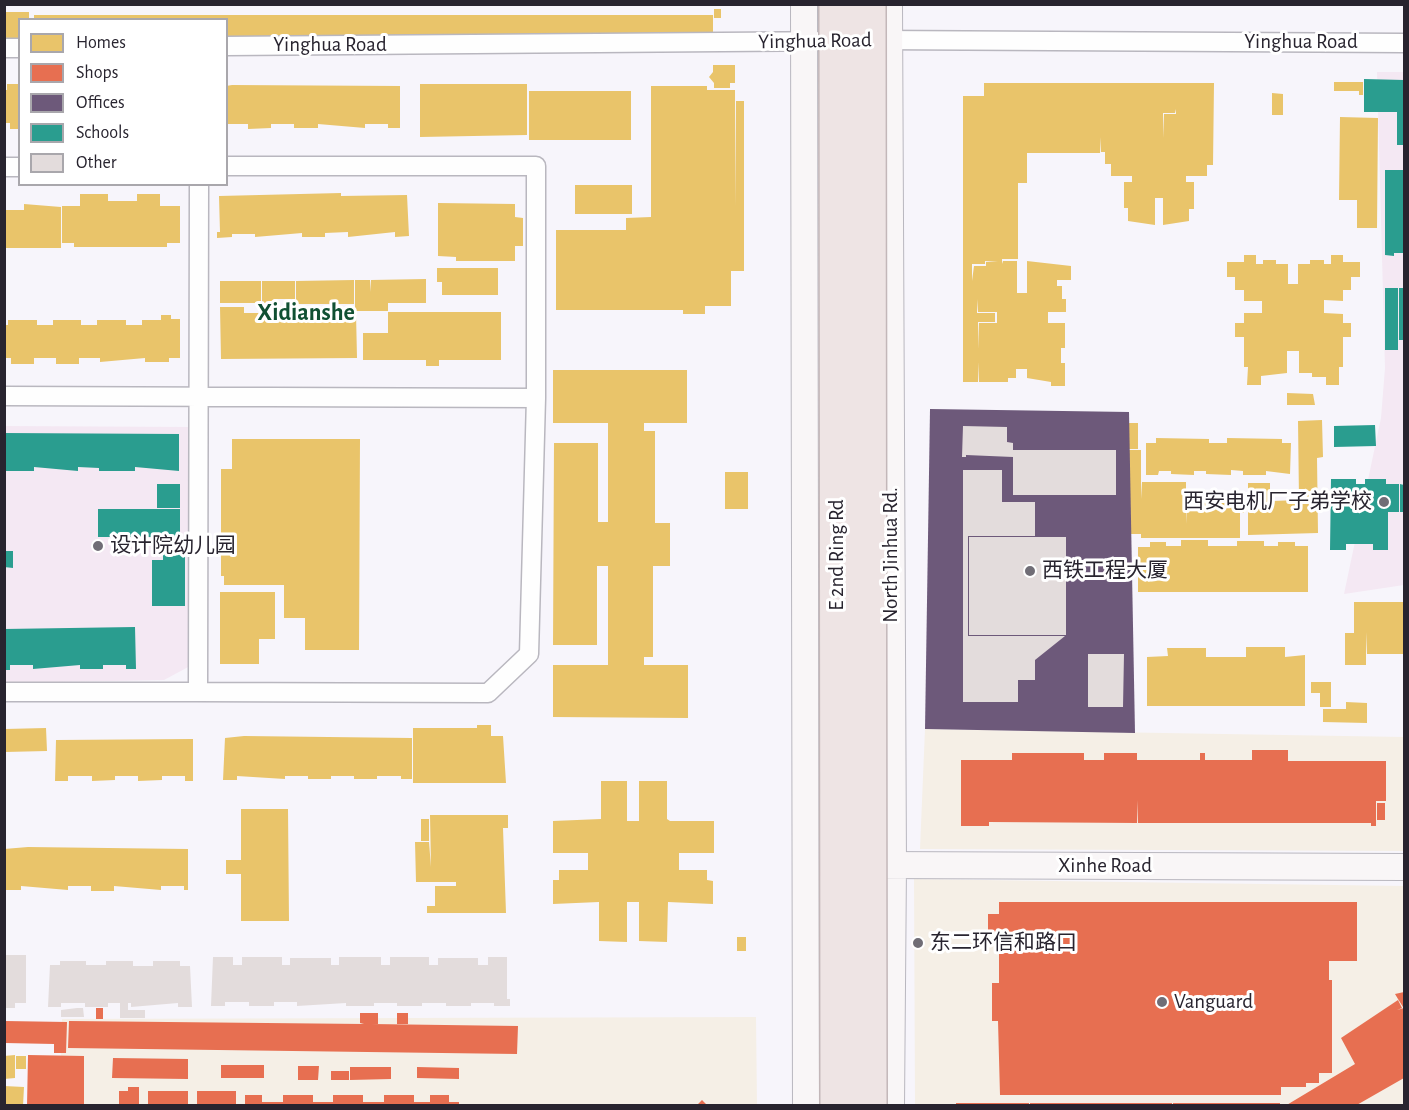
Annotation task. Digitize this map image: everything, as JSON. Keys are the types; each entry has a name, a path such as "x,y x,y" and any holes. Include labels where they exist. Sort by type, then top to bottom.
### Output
{"highway":[{"name":"E 2nd Ring Rd","path":"836,4 837,1106"},
{"name":"E 2nd Ring Rd","path":"869,4 870,1106"}],"main road":[{"path":"804,4 806,1106"},
{"name":"North Jinhua Rd.","path":"889,4 893,865 891,1106"},
{"name":"Xinhe Road","path":"806,865 1404,867"}],"street":[{"name":"Yinghua Road","path":"228,46 889,40 1404,43"},
{"path":"4,692 488,693 528,654 536,398 536,166 228,166"},
{"path":"198,692 199,186"},
{"path":"4,396 536,398"}],"shaded area":[{"path":"1377,72 1404,72 1404,585 1344,594 1381,418 1385,368"},
{"name":"设计院幼儿园","path":"4,426 192,427 192,665 164,680 5,683"},
{"path":"925,729 1404,737 1403,851 920,849"},
{"name":"Vanguard","path":"914,879 1404,886 1404,1105 915,1105"},
{"path":"756,1017 757,1105 59,1106 62,1019"}],"building: Homes":[{"path":"714,9 721,9 721,18 714,18"},
{"path":"4,12 29,12 29,18 18,18 18,40 4,40"},
{"path":"34,15 713,15 713,39 228,39 228,18 34,18"},
{"path":"713,65 735,65 735,83 730,83 730,88 714,88 714,83 709,77 713,72"},
{"path":"1334,82 1363,82 1363,95 1359,95 1359,91 1334,91"},
{"path":"984,83 1214,83 1213,165 1207,165 1207,176 1186,176 1186,182 1194,182 1194,209 1189,209 1189,221 1163,225 1163,198 1155,198 1155,225 1128,221 1128,208 1124,208 1124,182 1132,182 1132,176 1111,176 1111,164 1105,164 1105,152 1101,152 1101,137 1100,153 1027,153 1027,183 1018,183 1018,259 1002,259 1002,264 1003,261 1017,261 1017,293 1027,293 1027,261 1071,266 1071,280 1057,280 1057,286 1062,286 1062,299 1066,299 1066,312 1048,312 1048,323 1065,323 1065,348 1061,348 1061,363 1065,363 1065,386 1051,386 1051,382 1027,378 1027,369 1016,369 1016,378 1008,378 1008,382 979,382 979,362 978,382 963,382 963,96 984,96","holes":["1176,109 1176,114 1164,114 1163,138 1163,113 1175,113","985,261 998,262 986,262 986,266 974,266 972,281 972,264 985,264","977,299 978,312 997,312 997,323 979,323 979,349 978,322 995,322 995,313 977,313"]},
{"path":"7,84 18,84 18,129 10,129 10,123 4,123 4,90 7,90"},
{"path":"420,84 527,84 527,135 420,137"},
{"path":"228,86 400,86 400,128 388,128 388,124 365,124 365,128 318,124 318,128 294,128 294,124 271,124 271,128 248,129 248,124 228,124"},
{"path":"651,86 707,86 707,90 735,90 735,207 736,101 744,101 744,271 731,271 731,306 705,306 705,314 683,314 683,310 556,310 556,230 626,230 626,218 651,217"},
{"path":"529,91 631,91 631,140 529,140"},
{"path":"1272,93 1283,94 1283,115 1272,115"},
{"path":"1340,117 1378,118 1377,228 1357,228 1357,200 1339,200"},
{"path":"575,185 632,185 632,214 575,214"},
{"path":"341,193 341,196 407,195 409,236 395,237 395,232 348,237 348,232 325,233 325,237 302,237 302,233 255,237 255,234 232,234 232,237 217,238 217,232 220,232 219,196"},
{"path":"80,194 108,194 108,201 137,201 137,194 160,194 160,206 180,206 180,243 167,243 167,247 74,247 74,243 62,243 62,206 80,206"},
{"path":"438,203 515,204 515,217 523,218 523,246 515,246 515,261 456,261 456,257 438,256"},
{"path":"24,204 61,207 61,248 5,248 5,210 24,210"},
{"path":"1244,255 1256,255 1256,264 1263,264 1263,260 1276,260 1276,264 1288,264 1288,284 1298,284 1298,264 1310,264 1310,260 1324,260 1324,264 1331,264 1331,255 1343,255 1343,262 1360,262 1360,277 1351,277 1351,290 1343,290 1343,301 1324,300 1324,313 1343,314 1343,323 1351,323 1351,337 1343,337 1343,367 1339,367 1339,385 1326,385 1326,377 1312,377 1312,373 1299,373 1299,351 1287,351 1287,373 1261,376 1261,385 1247,385 1248,367 1244,367 1244,337 1235,337 1235,323 1244,323 1244,313 1262,313 1262,301 1244,301 1244,290 1235,290 1235,277 1227,277 1227,262 1244,262"},
{"path":"437,268 498,268 498,295 442,295 442,282 437,282"},
{"path":"426,279 426,303 388,303 388,311 355,311 355,280 370,280 371,292 371,280"},
{"path":"354,280 354,304 296,304 296,281"},
{"path":"220,281 261,281 261,303 220,303"},
{"path":"262,281 295,281 295,299 274,299 274,303 262,303"},
{"path":"280,306 297,306 297,313 356,313 357,358 221,359 220,307 244,307 244,313 280,313"},
{"path":"388,312 501,312 501,360 439,360 439,366 426,366 426,360 363,360 363,333 388,333"},
{"path":"161,315 171,315 171,319 180,319 180,358 169,358 169,362 145,362 145,358 100,362 100,358 79,358 79,364 56,364 56,358 34,358 34,364 11,364 11,358 4,358 4,325 8,325 8,320 37,320 37,325 53,325 53,320 81,320 81,325 97,325 97,320 126,320 126,325 142,325 142,320 161,320"},
{"path":"553,370 687,370 687,423 644,423 644,431 655,431 655,523 670,523 670,566 653,566 653,657 644,657 644,665 688,665 688,718 553,717 553,665 608,665 608,566 597,566 597,645 553,645 554,443 598,443 598,522 608,522 608,423 553,423"},
{"path":"1287,393 1313,394 1315,405 1287,405"},
{"path":"1322,420 1323,457 1317,458 1318,533 1248,535 1248,483 1270,483 1270,508 1273,508 1273,501 1299,500 1298,421"},
{"path":"1016,423 1106,423 1106,442 1111,442 1111,423 1138,423 1138,449 1060,449 1060,441 1016,441"},
{"path":"1156,438 1209,439 1209,443 1227,443 1227,438 1282,439 1282,443 1291,443 1290,474 1266,471 1266,475 1243,475 1243,471 1231,470 1231,475 1206,474 1206,471 1194,471 1194,475 1159,471 1158,475 1146,475 1146,443 1156,443"},
{"path":"232,439 360,439 359,650 305,650 305,618 284,618 284,585 224,585 224,576 221,576 221,469 232,469"},
{"path":"1116,450 1141,450 1141,499 1142,482 1186,482 1186,524 1187,502 1212,502 1212,505 1220,505 1221,514 1221,502 1244,502 1244,513 1240,513 1240,538 1141,538 1141,534 1106,534 1106,496 1116,496"},
{"path":"725,472 748,472 748,509 725,509"},
{"path":"1181,540 1208,540 1208,546 1237,546 1237,541 1264,541 1264,546 1278,546 1278,542 1295,542 1295,546 1308,546 1308,592 1138,592 1138,547 1150,547 1150,542 1166,542 1166,546 1181,546"},
{"path":"220,592 275,592 275,639 259,639 259,664 220,664"},
{"path":"1354,602 1404,602 1404,654 1367,654 1366,632 1366,665 1345,665 1345,633 1354,633"},
{"path":"1246,647 1285,647 1285,657 1305,655 1305,706 1147,706 1147,657 1168,656 1167,648 1206,648 1206,657 1246,657"},
{"path":"1311,682 1331,682 1331,707 1320,707 1320,693 1311,693"},
{"path":"1346,702 1367,703 1367,723 1323,722 1323,709 1346,709"},
{"path":"477,725 491,725 491,736 503,736 506,783 413,783 413,728 477,728"},
{"path":"46,728 47,751 5,752 5,729"},
{"path":"244,736 412,738 412,779 401,779 401,776 354,779 354,776 331,776 331,779 308,779 308,776 285,776 285,779 237,776 237,780 223,780 225,738"},
{"path":"193,739 193,781 185,781 185,776 162,776 162,780 138,781 138,776 115,776 115,780 92,781 92,776 68,776 68,781 55,781 56,740"},
{"path":"601,781 627,781 627,821 639,821 639,781 667,781 667,819 670,821 714,821 714,853 679,853 679,870 707,870 707,880 713,881 713,904 668,902 667,942 639,941 639,902 627,902 627,942 599,941 599,902 553,904 553,880 559,880 559,870 588,870 588,853 553,853 553,821 601,819"},
{"path":"241,809 288,809 289,921 241,921 241,874 226,874 226,860 241,860"},
{"path":"430,815 508,815 508,828 503,828 506,913 427,913 427,906 435,906 435,886 456,886 456,882 416,882 415,842 429,842 431,867"},
{"path":"421,819 429,819 429,841 421,841"},
{"path":"28,847 188,849 188,890 184,890 184,886 161,886 161,890 114,886 114,891 91,891 91,886 68,886 68,890 21,886 21,890 4,890 4,849"},
{"path":"737,937 746,937 746,951 737,951"},
{"path":"15,1055 15,1078 4,1079 4,1056"},
{"path":"16,1056 26,1056 26,1069 16,1069"},
{"path":"4,1086 24,1087 23,1106 4,1106"}],"building: Shops":[{"path":"1252,750 1288,750 1288,761 1386,761 1386,801 1376,801 1376,826 1371,826 1371,823 1138,823 1137,800 1137,823 989,822 989,826 961,826 961,760 1012,760 1012,753 1084,753 1084,760 1104,760 1104,753 1137,753 1137,760 1200,760 1200,753 1205,753 1205,760 1252,760"},
{"path":"1377,803 1385,803 1385,820 1377,820"},
{"name":"Vanguard","path":"999,902 1357,902 1357,961 1329,961 1329,980 1332,980 1332,1073 1319,1073 1319,1083 1306,1083 1306,1087 1281,1087 1281,1095 1000,1095 998,1021 992,1021 992,983 999,983 999,937 988,937 988,914 999,914"},
{"path":"1404,992 1404,1007 1403,1007 1395,994"},
{"path":"1398,1000 1402,1008 1397,1010 1404,1008 1404,1078 1355,1106 1285,1106 1355,1064 1341,1038"},
{"path":"96,1008 103,1008 103,1019 96,1019"},
{"path":"360,1013 378,1013 378,1024 371,1024 518,1026 517,1054 68,1048 69,1021 364,1024 360,1023"},
{"path":"397,1013 408,1013 408,1024 397,1024"},
{"path":"5,1021 67,1022 66,1053 54,1053 54,1044 5,1043"},
{"path":"28,1055 84,1056 84,1106 27,1106"},
{"path":"113,1058 188,1059 188,1079 112,1078"},
{"path":"221,1065 264,1065 264,1078 221,1078"},
{"path":"298,1066 319,1066 318,1080 298,1080"},
{"path":"350,1067 391,1067 391,1079 350,1080"},
{"path":"417,1067 459,1068 459,1079 417,1078"},
{"path":"331,1071 349,1071 349,1080 331,1080"},
{"path":"128,1087 139,1087 139,1106 119,1106 119,1091 128,1091"},
{"path":"148,1091 188,1091 188,1106 148,1106"},
{"path":"197,1091 236,1091 236,1106 197,1106"},
{"path":"245,1095 262,1095 262,1102 283,1102 283,1095 313,1095 313,1102 333,1102 333,1095 363,1095 363,1102 384,1102 384,1095 414,1095 414,1102 430,1102 430,1095 449,1095 449,1102 459,1102 459,1106 245,1106"},
{"path":"702,1100 708,1106 696,1106"},
{"path":"956,1103 1029,1103 1029,1106 956,1106"},
{"path":"1030,1103 1172,1103 1172,1106 1030,1106"},
{"path":"1173,1103 1280,1103 1280,1106 1173,1106"}],"building: Offices":[{"name":"西铁工程大厦","path":"930,409 1129,412 1135,733 925,729"}],"building: Schools":[{"path":"1364,79 1404,80 1404,145 1397,145 1397,112 1364,112"},
{"path":"1385,170 1404,170 1404,253 1394,253 1394,256 1385,255"},
{"path":"1385,288 1398,288 1398,350 1385,350"},
{"path":"1399,288 1404,288 1404,340 1399,340"},
{"path":"1375,425 1376,446 1334,447 1334,426"},
{"path":"4,433 179,434 179,471 135,467 135,471 99,471 99,468 78,467 78,471 34,467 34,471 4,471"},
{"path":"1331,479 1356,479 1356,484 1365,484 1365,479 1386,479 1386,484 1399,484 1399,512 1388,512 1388,550 1373,550 1373,544 1346,544 1346,550 1330,550"},
{"path":"157,484 180,484 180,508 157,508"},
{"path":"1400,484 1404,485 1404,512 1400,512"},
{"path":"98,509 180,509 180,538 185,538 185,606 152,606 152,560 163,560 163,537 98,537"},
{"path":"4,551 13,551 13,568 4,567"},
{"path":"135,627 136,669 126,669 126,665 103,665 103,669 80,669 80,665 33,669 33,665 10,665 10,670 4,670 4,629"}],"building: Other":[{"path":"963,426 1007,427 1007,442 1013,443 1013,450 1116,450 1116,495 1013,495 1013,457 966,455 962,457"},
{"path":"963,470 1002,470 1002,502 1035,502 1035,536 968,536 968,636 1065,636 1035,660 1035,680 1018,680 1018,702 963,702"},
{"path":"969,537 1066,537 1066,635 969,635"},
{"path":"1088,654 1124,654 1123,707 1088,707"},
{"path":"4,955 26,955 26,1003 15,1003 15,1008 4,1008"},
{"path":"213,957 233,957 233,965 242,965 242,957 282,957 282,965 290,965 290,958 331,958 331,965 339,965 339,957 381,957 381,965 390,965 390,957 429,957 429,965 438,965 438,958 478,958 478,965 488,965 488,957 507,957 507,999 510,999 510,1006 494,1006 494,1003 471,1003 471,1006 422,1003 422,1006 397,1006 397,1003 374,1003 374,1006 346,1006 346,1003 297,1006 297,1002 274,1002 274,1006 249,1006 249,1002 225,1002 225,1006 211,1006"},
{"path":"60,961 86,961 86,965 106,965 106,961 133,961 133,966 153,966 153,961 180,961 180,966 190,966 192,1007 178,1007 178,1003 131,1007 131,1003 128,1003 128,1010 145,1010 145,1018 120,1018 120,1003 108,1003 108,1007 85,1007 85,1003 61,1003 61,1007 48,1007 50,965 60,965"},
{"path":"83,1008 84,1017 61,1017 61,1010"}],"place":[{"name":"西安电机厂子弟学校","path":"1384,502"},
{"name":"设计院幼儿园","path":"98,546"},
{"name":"西铁工程大厦","path":"1030,571"},
{"name":"东二环信和路口","path":"918,943"},
{"name":"Vanguard","path":"1162,1002"}],"district":[{"name":"Xidianshe","path":"306,313"}]}
